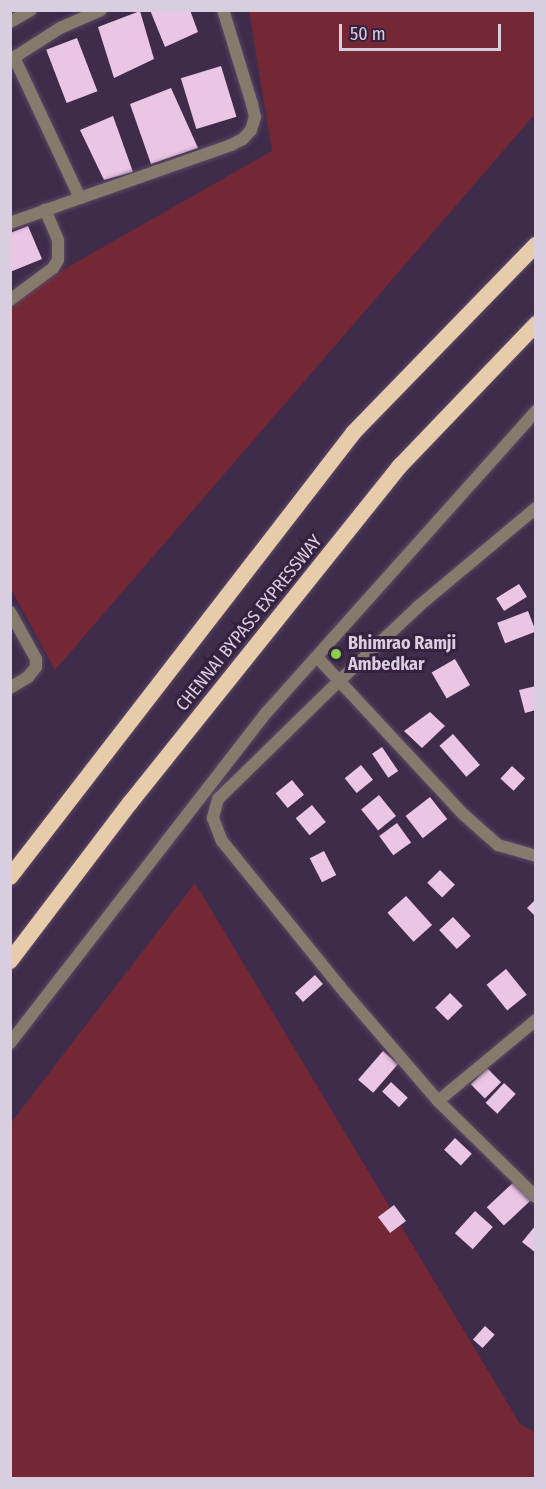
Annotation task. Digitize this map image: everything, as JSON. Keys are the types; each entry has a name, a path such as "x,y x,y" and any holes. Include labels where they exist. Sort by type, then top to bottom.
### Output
{"highway":[{"name":"CHENNAI BYPASS EXPRESSWAY","path":"10,878 354,432 536,245"},
{"name":"CHENNAI BYPASS EXPRESSWAY","path":"10,961 130,803 400,466 536,324"}],"street":[{"path":"10,22 31,10"},
{"path":"80,198 13,59 60,28 101,10"},
{"path":"10,224 243,140 251,130 255,117 223,10"},
{"path":"10,300 53,268 58,260 58,240 45,210"},
{"path":"10,1043 267,712 536,411"},
{"path":"535,508 419,606 339,681 218,799 213,818 222,841 438,1101 536,1197"},
{"path":"10,612 36,659 36,668 10,688"},
{"path":"317,657 463,814 498,845 536,856"},
{"path":"438,1101 536,1020"}],"shaded area":[{"path":"249,11 535,11 535,114 55,670 11,589 10,300 272,151"},
{"path":"195,883 520,1424 535,1432 535,1478 11,1478 10,1124"}],"building":[{"path":"150,10 190,10 198,32 165,47"},
{"path":"140,11 154,59 114,78 98,27"},
{"path":"77,38 97,91 67,103 46,50"},
{"path":"221,66 236,117 196,129 181,78"},
{"path":"171,88 198,148 151,164 130,104"},
{"path":"113,116 133,172 104,180 80,130"},
{"path":"28,226 42,259 10,272 10,233"},
{"path":"519,584 527,597 504,611 496,598"},
{"path":"528,611 536,632 505,643 497,623"},
{"path":"455,659 470,685 447,698 432,672"},
{"path":"536,686 536,710 525,713 519,690"},
{"path":"430,712 445,726 422,748 404,731"},
{"path":"453,734 480,765 466,777 439,746"},
{"path":"382,747 398,771 388,778 372,754"},
{"path":"361,765 373,780 357,793 345,778"},
{"path":"512,766 525,778 514,791 500,778"},
{"path":"292,780 304,795 288,808 276,793"},
{"path":"379,795 396,816 378,830 361,809"},
{"path":"430,797 447,819 423,838 406,816"},
{"path":"312,805 326,822 310,835 296,818"},
{"path":"397,823 411,842 393,855 379,836"},
{"path":"324,851 336,875 322,882 310,858"},
{"path":"440,870 455,885 442,898 427,883"},
{"path":"406,896 432,925 414,942 387,913"},
{"path":"536,899 536,917 527,908"},
{"path":"453,917 471,936 457,949 439,930"},
{"path":"506,969 527,995 507,1010 487,985"},
{"path":"315,975 323,984 303,1002 295,993"},
{"path":"450,993 463,1006 448,1021 435,1008"},
{"path":"383,1051 398,1064 373,1093 358,1080"},
{"path":"487,1068 501,1082 485,1098 471,1084"},
{"path":"391,1082 408,1098 399,1107 382,1092"},
{"path":"504,1083 516,1094 497,1114 486,1103"},
{"path":"455,1138 472,1154 461,1165 444,1150"},
{"path":"516,1180 533,1198 504,1226 487,1207"},
{"path":"394,1205 406,1221 390,1233 378,1217"},
{"path":"475,1211 493,1227 473,1249 455,1233"},
{"path":"536,1225 536,1253 522,1242"},
{"path":"485,1326 495,1335 483,1348 473,1339"}],"place":[{"name":"Bhimrao Ramji Ambedkar","path":"336,654"}]}
